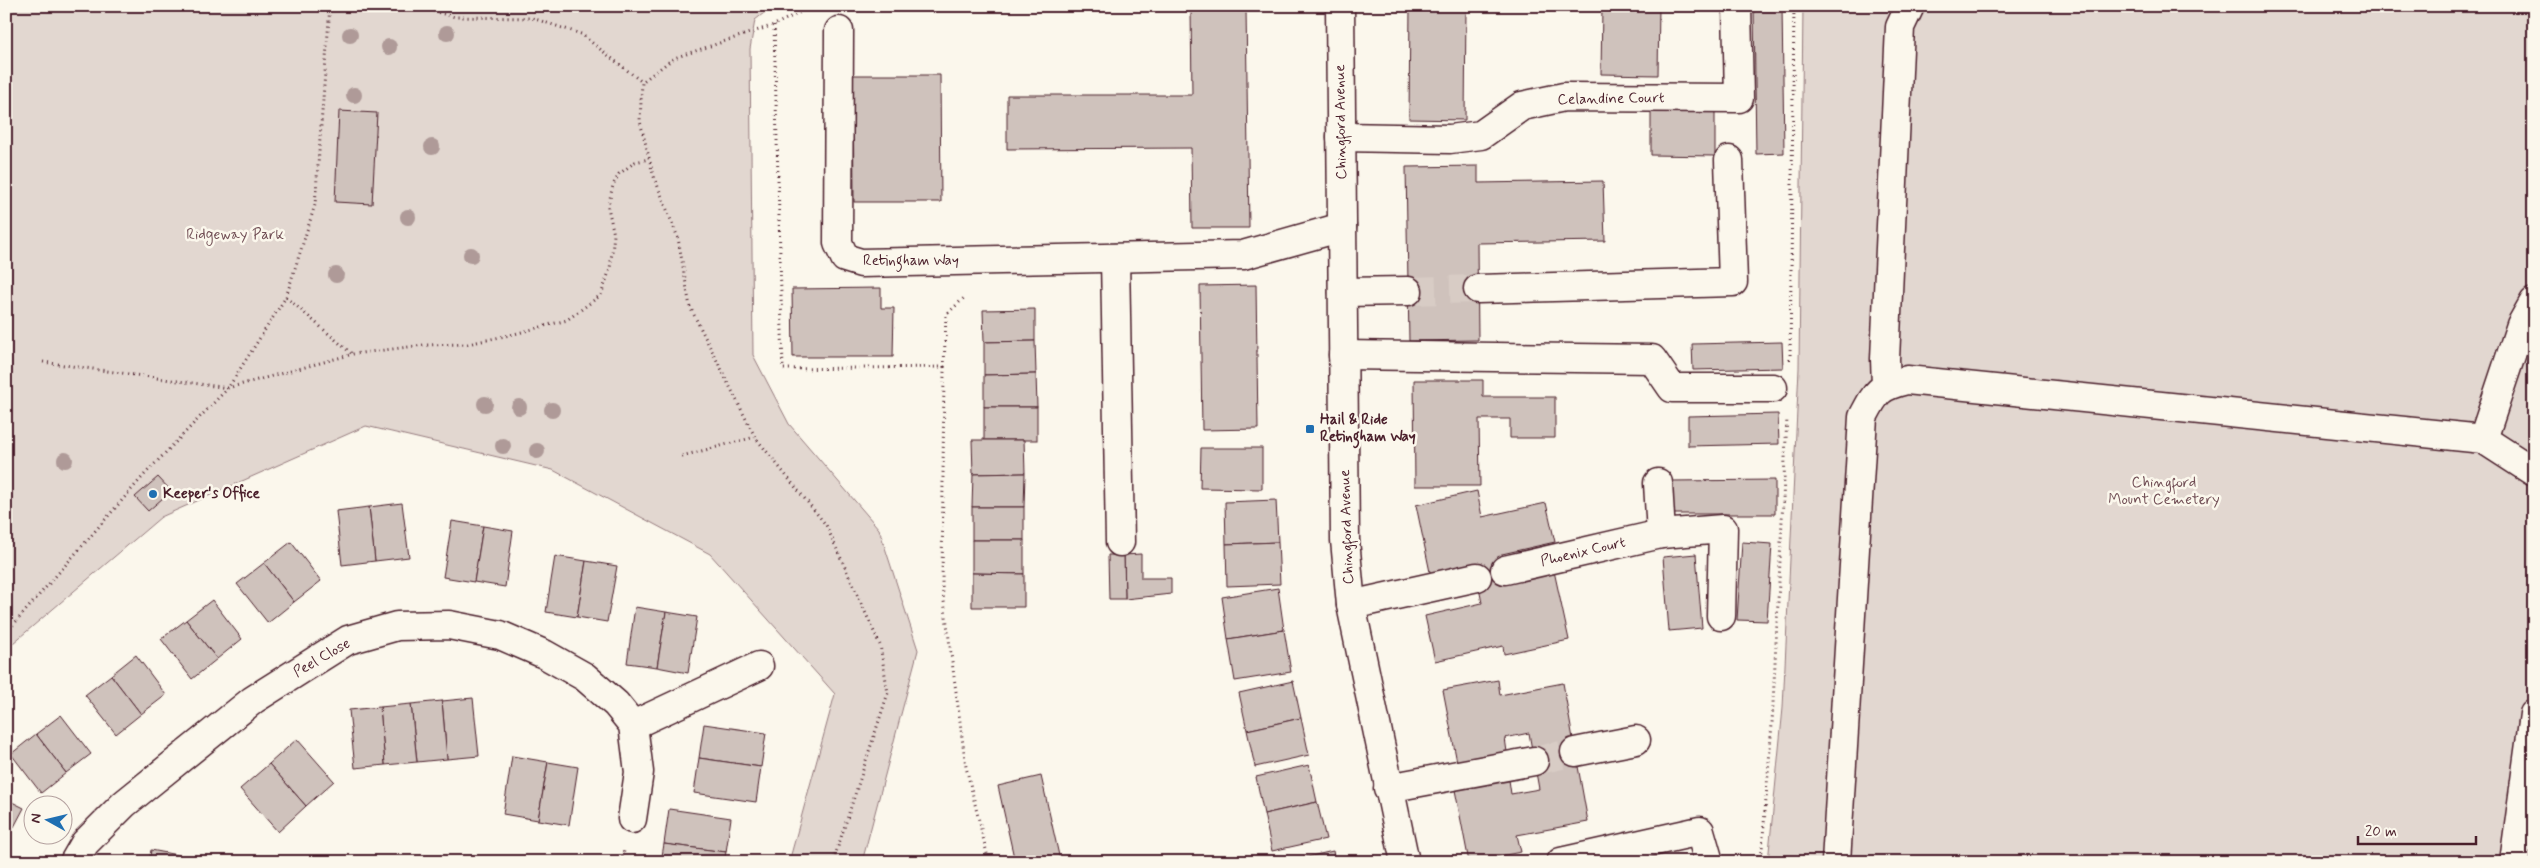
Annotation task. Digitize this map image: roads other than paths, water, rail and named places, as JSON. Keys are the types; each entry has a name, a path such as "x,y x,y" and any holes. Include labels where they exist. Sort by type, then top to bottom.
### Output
{"street":[{"name":"Chingford Avenue","path":"1340,6 1345,540 1351,605 1405,862"},
{"name":"Celandine Court","path":"1341,137 1450,139 1481,134 1522,106 1564,97 1739,98 1737,6"},
{"path":"1886,385 1884,359 1900,27 1910,6"},
{"name":"Retingham Way","path":"839,31 838,243 845,258 861,263 1243,255 1342,227"},
{"path":"1478,289 1733,282 1729,160"},
{"path":"1115,258 1120,542"},
{"path":"1343,292 1408,291"},
{"path":"2484,439 2521,325 2534,302"},
{"path":"1343,355 1652,359 1672,388 1772,388"},
{"path":"1836,862 1862,417 1874,396 1886,385 1906,380 2484,439 2534,472"},
{"path":"1658,483 1661,534"},
{"name":"Phoenix Court","path":"1505,570 1661,534 1723,529 1721,616"},
{"path":"1351,605 1477,577"},
{"name":"Peel Close","path":"74,862 85,843 124,804 253,700 348,640 398,626 449,625 500,635 544,654 584,677 616,704 633,725"},
{"path":"632,819 639,772 633,725 759,666"},
{"path":"2514,862 2534,714"},
{"path":"1575,752 1636,740"},
{"path":"1388,788 1534,761"},
{"path":"1561,862 1700,831 1709,862"}],"tunnel":[{"path":"1408,291 1478,289"},
{"path":"1534,761 1575,752"}],"place":[{"name":"Hail & Ride Retingham Way","path":"1310,429"},
{"name":"Keeper's Office","path":"153,494"}],"park label":[{"name":"Ridgeway Park","path":"235,235"},
{"name":"Chingford Mount Cemetery","path":"2164,492"}]}
